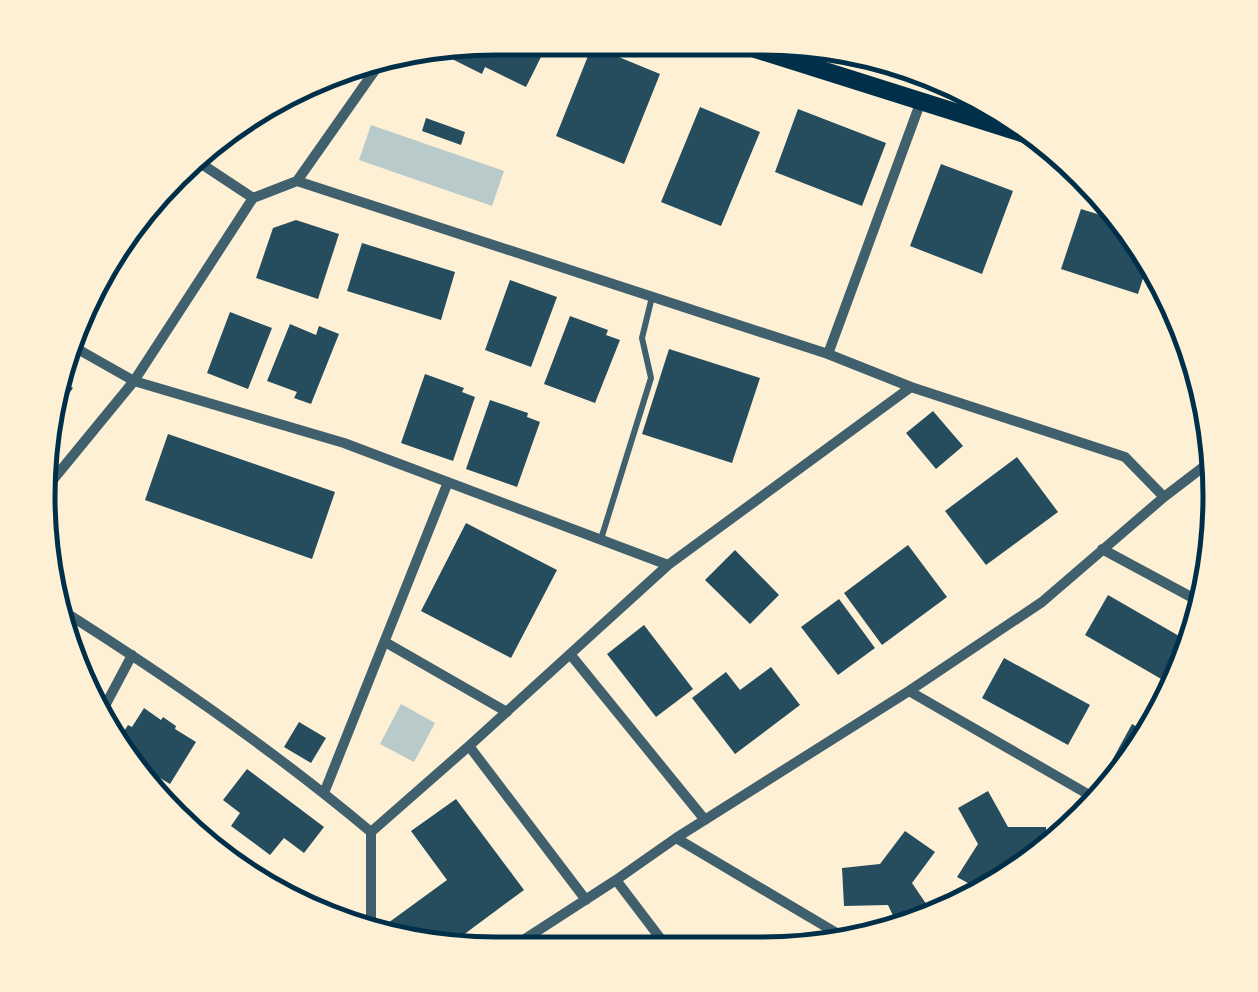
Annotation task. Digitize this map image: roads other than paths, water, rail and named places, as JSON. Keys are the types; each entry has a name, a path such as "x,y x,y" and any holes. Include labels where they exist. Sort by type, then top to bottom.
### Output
{"main road":[{"path":"776,55 1005,128"}],"street":[{"path":"56,476 134,381 253,198 298,182 370,73"},
{"path":"828,354 921,101"},
{"path":"204,165 253,198"},
{"path":"298,182 828,354 911,387 1125,458 1164,497"},
{"path":"80,350 134,381 344,444 668,565"},
{"path":"372,919 371,832 668,565 911,387"},
{"path":"528,937 1042,602 1202,468"},
{"path":"324,793 448,482"},
{"path":"1102,549 1191,598"},
{"path":"72,617 132,655 324,793 371,832"},
{"path":"385,642 507,712"},
{"path":"570,654 705,820"},
{"path":"107,704 132,655"},
{"path":"909,691 1087,794"},
{"path":"469,746 586,900"},
{"path":"676,838 833,931"},
{"path":"616,880 659,937"}],"lane":[{"path":"601,540 651,378 642,338 652,297"}]}
